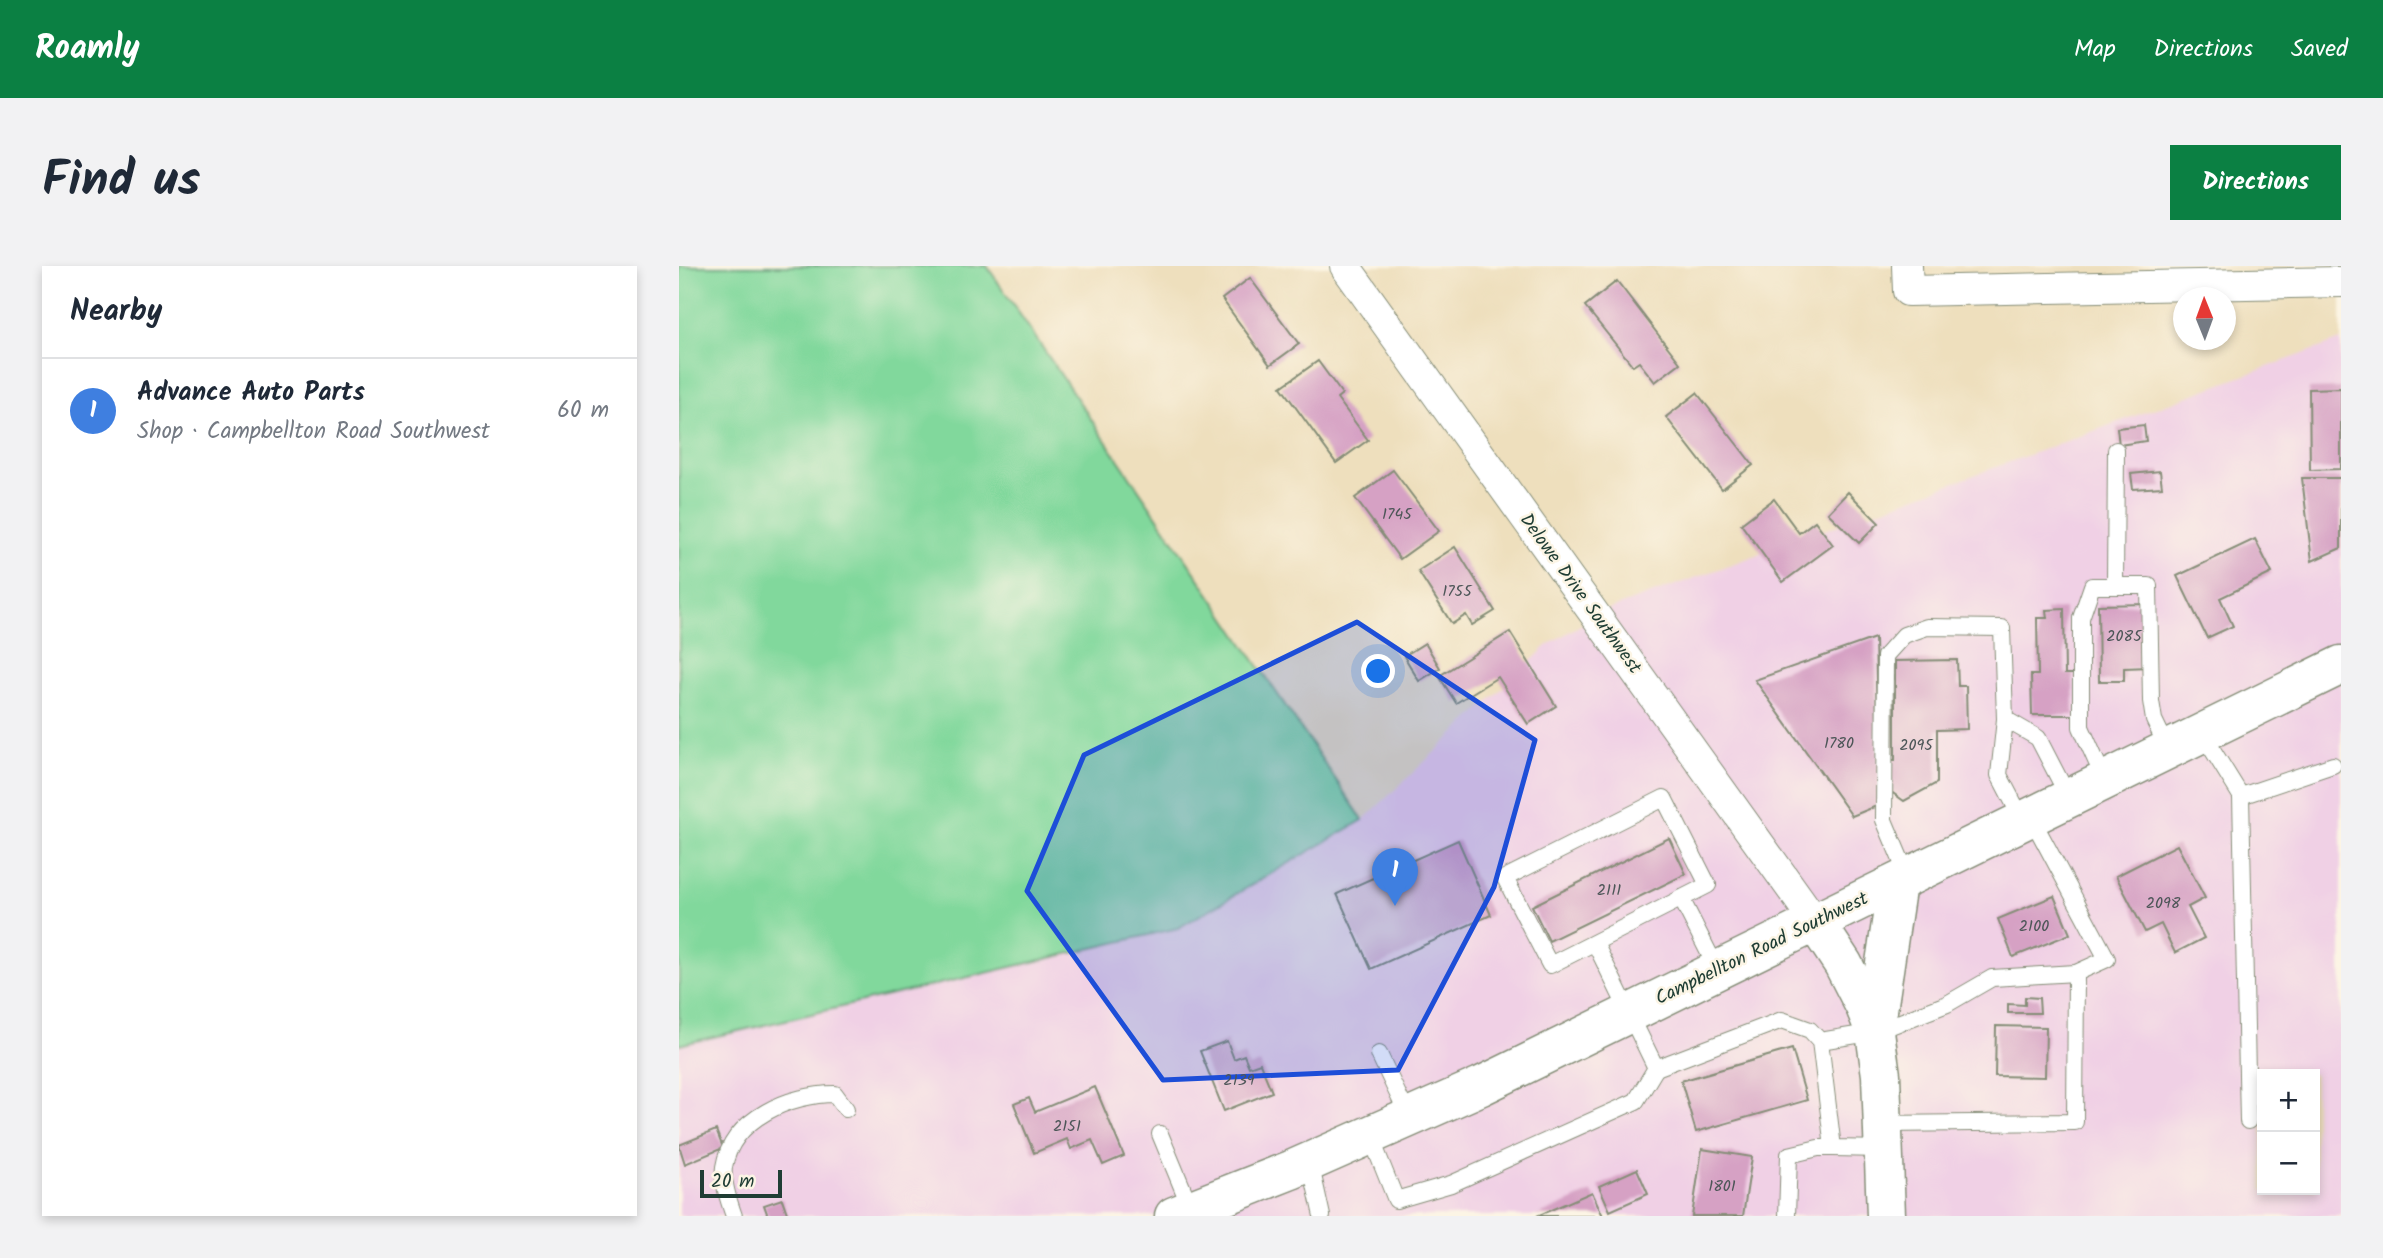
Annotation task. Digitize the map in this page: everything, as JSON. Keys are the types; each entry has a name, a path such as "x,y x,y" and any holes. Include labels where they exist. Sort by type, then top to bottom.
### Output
{"main road":[{"name":"Campbellton Road Southwest","path":"1183,1213 1237,1198 1310,1162 1481,1086 2341,665"},
{"path":"1875,1032 1903,880"},
{"path":"1816,922 1843,964 1875,1032 1881,1075 1886,1216"}],"street":[{"name":"Delowe Drive Southwest","path":"1345,266 1816,922"},
{"path":"1907,266 1908,291 2341,282"}],"lane":[{"path":"2115,586 2116,450"},
{"path":"2105,781 2081,727 2081,618 2092,586 2149,586 2151,701 2154,720 2168,749"},
{"path":"1820,1041 1875,1032 1947,1004 1992,978 2076,973 2107,959 1999,775 2005,719 2002,628 1927,627 1904,635 1885,656 1884,821 1903,880"},
{"path":"2005,719 2038,738 2070,798"},
{"path":"2202,733 2241,796 2248,1121"},
{"path":"2241,796 2333,765"},
{"path":"1664,798 1708,885 1595,943 1550,965 1505,878 1664,798"},
{"path":"1681,898 1718,971"},
{"path":"1595,943 1656,1068"},
{"path":"1787,1216 1789,1155 1818,1148 1833,1149 1883,1136 2075,1122 2076,973"},
{"path":"1370,1135 1396,1200 1451,1184 1636,1101 1656,1068 1782,1020 1810,1030 1820,1041 1833,1149"},
{"path":"1379,1054 1409,1118"},
{"path":"734,1216 724,1169 733,1141 761,1114 796,1099 819,1094 835,1094 846,1109"},
{"path":"1160,1134 1183,1213"},
{"path":"1310,1162 1322,1216"}],"highlighted area":[{"path":"1357,622 1535,740 1494,887 1398,1070 1163,1080 1027,891 1084,755"}],"shaded area":[{"path":"2341,340 2341,1216 679,1216 679,1045 1178,928 1363,820 1549,644 1602,612"}],"green space":[{"path":"679,266 987,266 1363,820 1178,928 679,1045"}],"building":[{"path":"1250,278 1299,344 1270,365 1222,299"},
{"path":"1617,281 1680,363 1655,382 1639,362 1633,366 1585,306"},
{"path":"1318,361 1342,394 1337,398 1368,440 1336,463 1281,387"},
{"path":"2341,388 2341,469 2310,470 2309,389"},
{"path":"1697,393 1753,465 1722,489 1666,417"},
{"path":"2144,425 2146,441 2119,445 2117,428"},
{"path":"1393,470 1439,531 1400,559 1355,498"},
{"path":"2160,471 2162,487 2133,489 2131,474"},
{"path":"2302,478 2341,478 2341,548 2312,561"},
{"path":"1848,492 1879,523 1859,543 1828,513"},
{"path":"1774,499 1799,533 1815,521 1833,545 1783,582 1741,524"},
{"path":"2255,539 2272,573 2220,598 2233,626 2207,638 2177,576"},
{"path":"1455,547 1495,611 1472,625 1466,615 1452,624 1418,571"},
{"path":"2148,604 2150,667 2124,668 2124,681 2099,681 2098,605"},
{"path":"2064,609 2065,674 2073,674 2074,715 2032,715 2031,675 2038,675 2037,618 2047,618 2046,610"},
{"path":"1510,632 1556,706 1528,724 1498,677 1456,703 1439,676"},
{"path":"1875,638 1879,805 1852,816 1755,680"},
{"path":"1425,643 1440,668 1419,681 1404,656"},
{"path":"1957,660 1958,686 1966,686 1967,729 1937,730 1937,783 1904,801 1890,791 1889,760 1895,760 1895,661"},
{"path":"1669,838 1686,874 1549,941 1532,906"},
{"path":"1458,840 1491,915 1371,969 1337,894"},
{"path":"2177,845 2205,898 2188,907 2204,938 2175,953 2161,924 2145,932 2116,876"},
{"path":"2054,896 2070,934 2013,957 1998,919"},
{"path":"2025,997 2039,998 2040,1013 2008,1013 2008,1004 2025,1005"},
{"path":"1996,1026 2046,1027 2045,1077 1995,1076"},
{"path":"1227,1041 1234,1059 1244,1055 1249,1067 1260,1063 1272,1092 1224,1111 1200,1051"},
{"path":"1792,1049 1807,1100 1696,1132 1681,1081"},
{"path":"1095,1087 1124,1156 1103,1165 1092,1140 1071,1149 1067,1139 1034,1153 1014,1104 1029,1098 1035,1112"},
{"path":"716,1130 723,1148 685,1164 679,1145"},
{"path":"1702,1149 1752,1157 1743,1216 1692,1216"},
{"path":"1637,1169 1648,1194 1610,1211 1599,1186"},
{"path":"1592,1192 1603,1216 1537,1216"},
{"path":"782,1199 788,1216 768,1216 764,1205"}],"place":[{"name":"Advance Auto Parts","path":"1395,906"}]}
